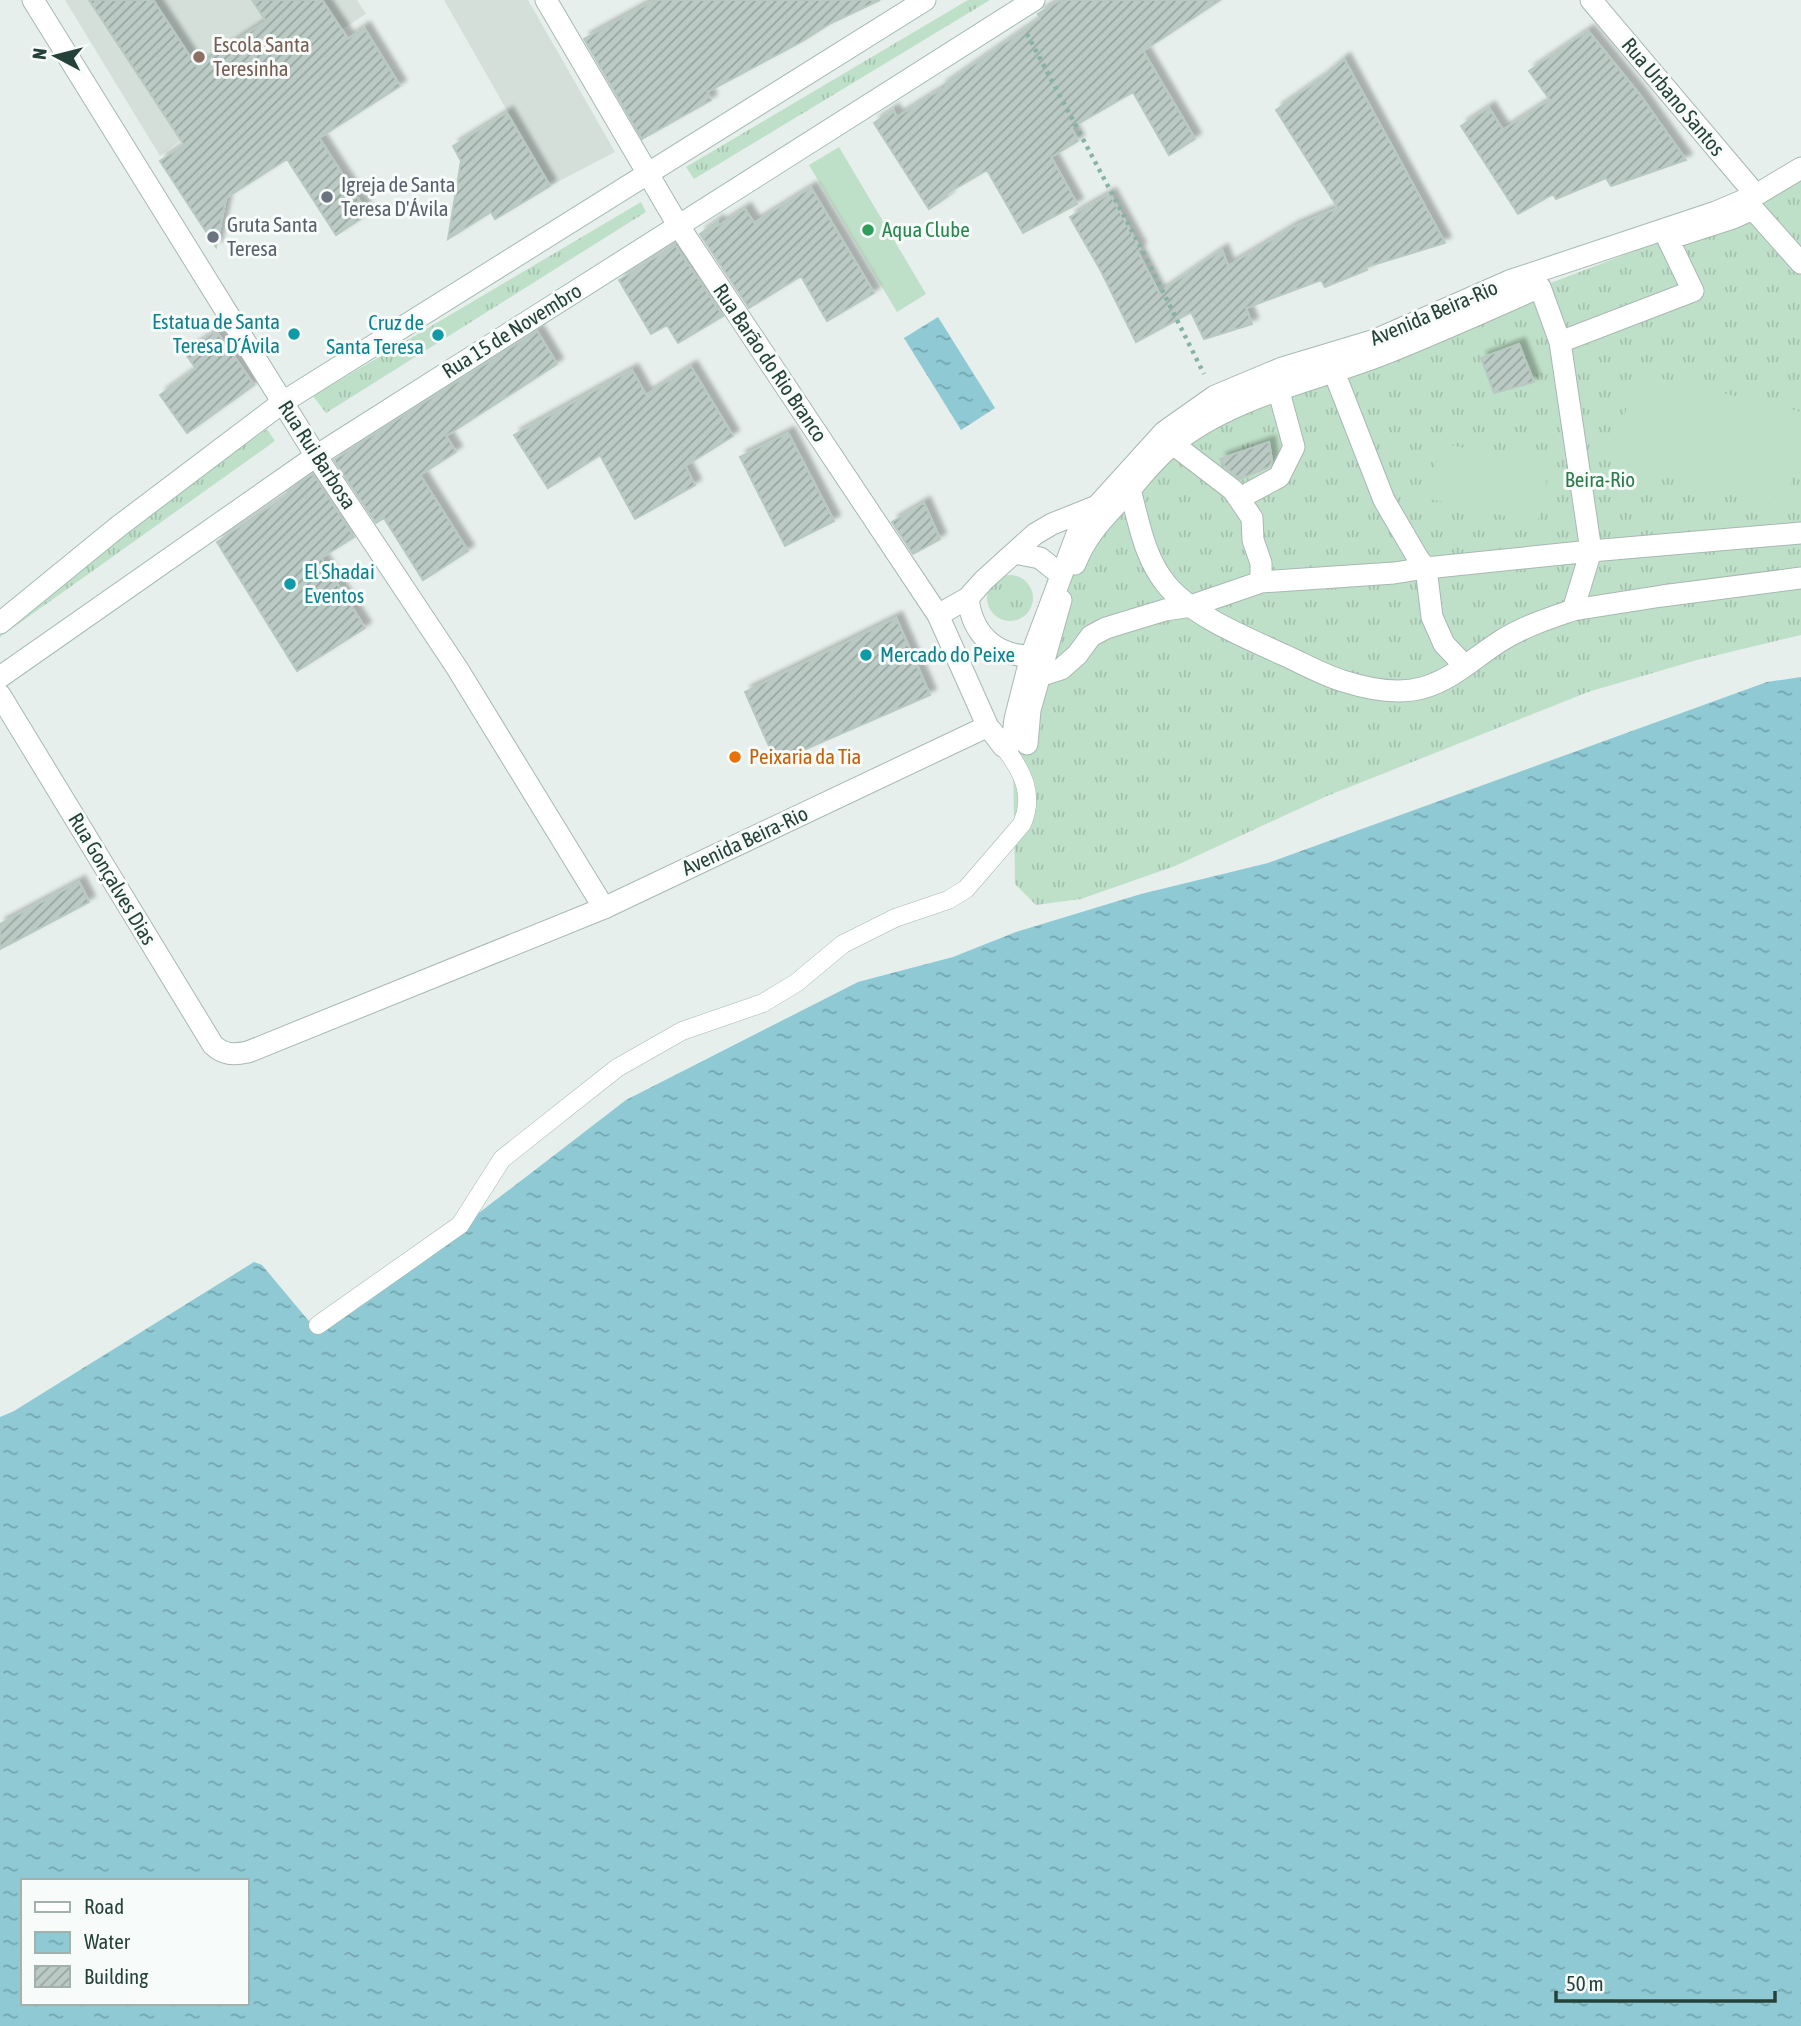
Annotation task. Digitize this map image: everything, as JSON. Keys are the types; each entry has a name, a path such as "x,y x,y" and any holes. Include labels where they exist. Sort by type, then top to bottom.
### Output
{"street":[{"name":"Rua Rui Barbosa","path":"33,0 316,456 457,668 604,908"},
{"name":"Rua Barão do Rio Branco","path":"546,0 678,225 938,615 988,727"},
{"path":"0,624 120,526 284,402 925,0"},
{"name":"Rua 15 de Novembro","path":"0,677 316,456 1034,0"},
{"name":"Rua Urbano Santos","path":"1591,0 1801,263"},
{"name":"Avenida Beira-Rio","path":"1003,746 1012,742 1015,719 1035,666 1061,575 1077,534 1097,506 1164,432 1215,396 1282,368 1375,340 1508,281 1754,202 1801,168"},
{"path":"1560,342 1693,291 1668,239 1733,218 1754,202 1801,178"},
{"path":"1027,744 1035,666 1083,544 1098,522 1130,490 1144,471 1173,444 1226,410 1395,350 1540,287 1560,342 1591,551 1573,611"},
{"path":"1334,372 1384,500 1426,568 1432,617 1444,644 1465,666"},
{"path":"1249,493 1279,477 1294,447 1279,391"},
{"path":"1173,444 1233,491 1252,518 1253,540 1261,563 1261,582"},
{"path":"1130,490 1148,555 1167,585 1191,606 1249,640 1318,672 1364,687 1405,691 1423,688 1448,677 1499,642 1529,626 1573,611 1801,578"},
{"name":"Avenida Beira-Rio","path":"938,615 968,598 984,580 1044,528 1097,506"},
{"path":"968,598 970,612 982,637 1004,653 1017,656 1035,666 1061,669 1077,655 1091,636 1106,628 1165,610 1191,606 1261,582 1394,573 1591,551 1801,533"},
{"path":"1014,553 1040,558 1061,575"},
{"name":"Rua Gonçalves Dias","path":"0,695 213,1045 221,1052 231,1054"},
{"path":"988,727 1003,746"},
{"name":"Avenida Beira-Rio","path":"231,1054 248,1052 604,908 988,727"}],"lane":[{"path":"318,1325 460,1225 502,1159 617,1068 682,1031 763,1003 796,983 842,944 895,918 948,901 966,889 1022,824 1027,812 1026,784 1017,763 1003,746"}],"path":[{"path":"1015,12 1142,250 1215,396"}],"shaded area":[{"name":"Escola Santa Teresinha","path":"65,0 357,0 366,14 231,100 160,156"},
{"path":"444,0 528,0 615,152 550,186"}],"green space":[{"path":"968,0 990,0 694,179 686,167"},
{"name":"Aqua Clube","path":"839,147 926,294 897,312 809,165"},
{"name":"Beira-Rio","path":"1801,158 1801,635 1697,660 1588,692 1327,796 1175,866 1081,899 1036,905 1015,884 1013,756 1033,629 1048,576 1064,541 1173,444 1540,287 1687,231"},
{"path":"641,202 646,212 326,413 313,396"},
{"path":"1635,372 1801,412 1801,440 1785,506 1613,465"},
{"path":"267,429 275,441 0,637 0,620"},
{"path":"1440,443 1550,466 1537,523 1429,499"},
{"path":"1010,575 1026,582 1033,598 1026,614 1010,621 994,614 987,598 994,582"}],"water":[{"path":"938,317 995,408 961,430 904,338"},
{"path":"1801,677 1801,2026 0,2026 0,1417 14,1411 254,1262 262,1265 318,1332 324,1332 626,1100 858,982 953,957 1016,932 1141,894 1268,863 1767,682"}],"building":[{"path":"89,0 153,0 197,67 266,21 252,0 322,0 348,39 364,28 400,86 319,138 368,214 336,235 287,159 226,198 216,247 160,161 184,145"},
{"path":"655,0 880,0 831,23 707,92 711,100 642,139 584,39"},
{"path":"1061,0 1220,0 1143,51 1195,139 1169,155 1133,92 1071,128 1078,141 1051,157 1077,204 1023,233 987,170 946,194 948,196 929,209 874,123 893,110 897,117 942,89 941,87 1040,19 1038,14"},
{"path":"1588,31 1640,95 1686,160 1611,186 1606,178 1556,199 1553,194 1518,214 1461,126 1489,108 1503,130 1550,100 1529,71"},
{"path":"1344,59 1445,243 1366,267 1367,270 1325,287 1321,280 1246,308 1252,324 1204,339 1191,312 1136,342 1101,271 1070,217 1110,194 1140,249 1137,251 1159,293 1222,250 1228,266 1294,227 1338,208 1276,110"},
{"path":"507,113 550,186 495,219 491,212 448,239 461,161 453,146"},
{"path":"811,188 874,293 827,321 801,276 749,308 700,234 718,221 718,226 745,209 754,223"},
{"path":"675,245 723,316 678,343 667,325 651,334 619,280"},
{"path":"216,331 254,385 187,433 160,395 196,369 185,353"},
{"path":"537,331 557,364 446,436 456,452 420,475 468,551 423,580 384,518 376,523 334,460"},
{"path":"1519,344 1534,382 1494,393 1481,358"},
{"path":"691,367 733,436 685,466 695,485 635,519 600,455 548,488 514,435 632,370 646,395"},
{"path":"788,433 834,521 785,546 740,457"},
{"path":"1269,442 1272,461 1269,467 1240,479 1226,468 1220,459"},
{"name":"El Shadai Eventos","path":"313,474 354,537 321,558 365,628 297,671 217,542 289,494 287,492"},
{"path":"924,503 940,539 913,554 892,522"},
{"name":"Mercado do Peixe","path":"896,618 930,695 776,762 745,692"},
{"path":"79,882 89,902 0,949 0,924"}],"place":[{"name":"Escola Santa Teresinha","path":"199,57"},
{"name":"Igreja de Santa Teresa D'Ávila","path":"327,197"},
{"name":"Aqua Clube","path":"868,230"},
{"name":"Gruta Santa Teresa","path":"213,237"},
{"name":"Estatua de Santa Teresa D´Ávila","path":"294,334"},
{"name":"Cruz de Santa Teresa","path":"438,335"},
{"name":"El Shadai Eventos","path":"290,584"},
{"name":"Mercado do Peixe","path":"866,655"},
{"name":"Peixaria da Tia","path":"735,757"}]}
